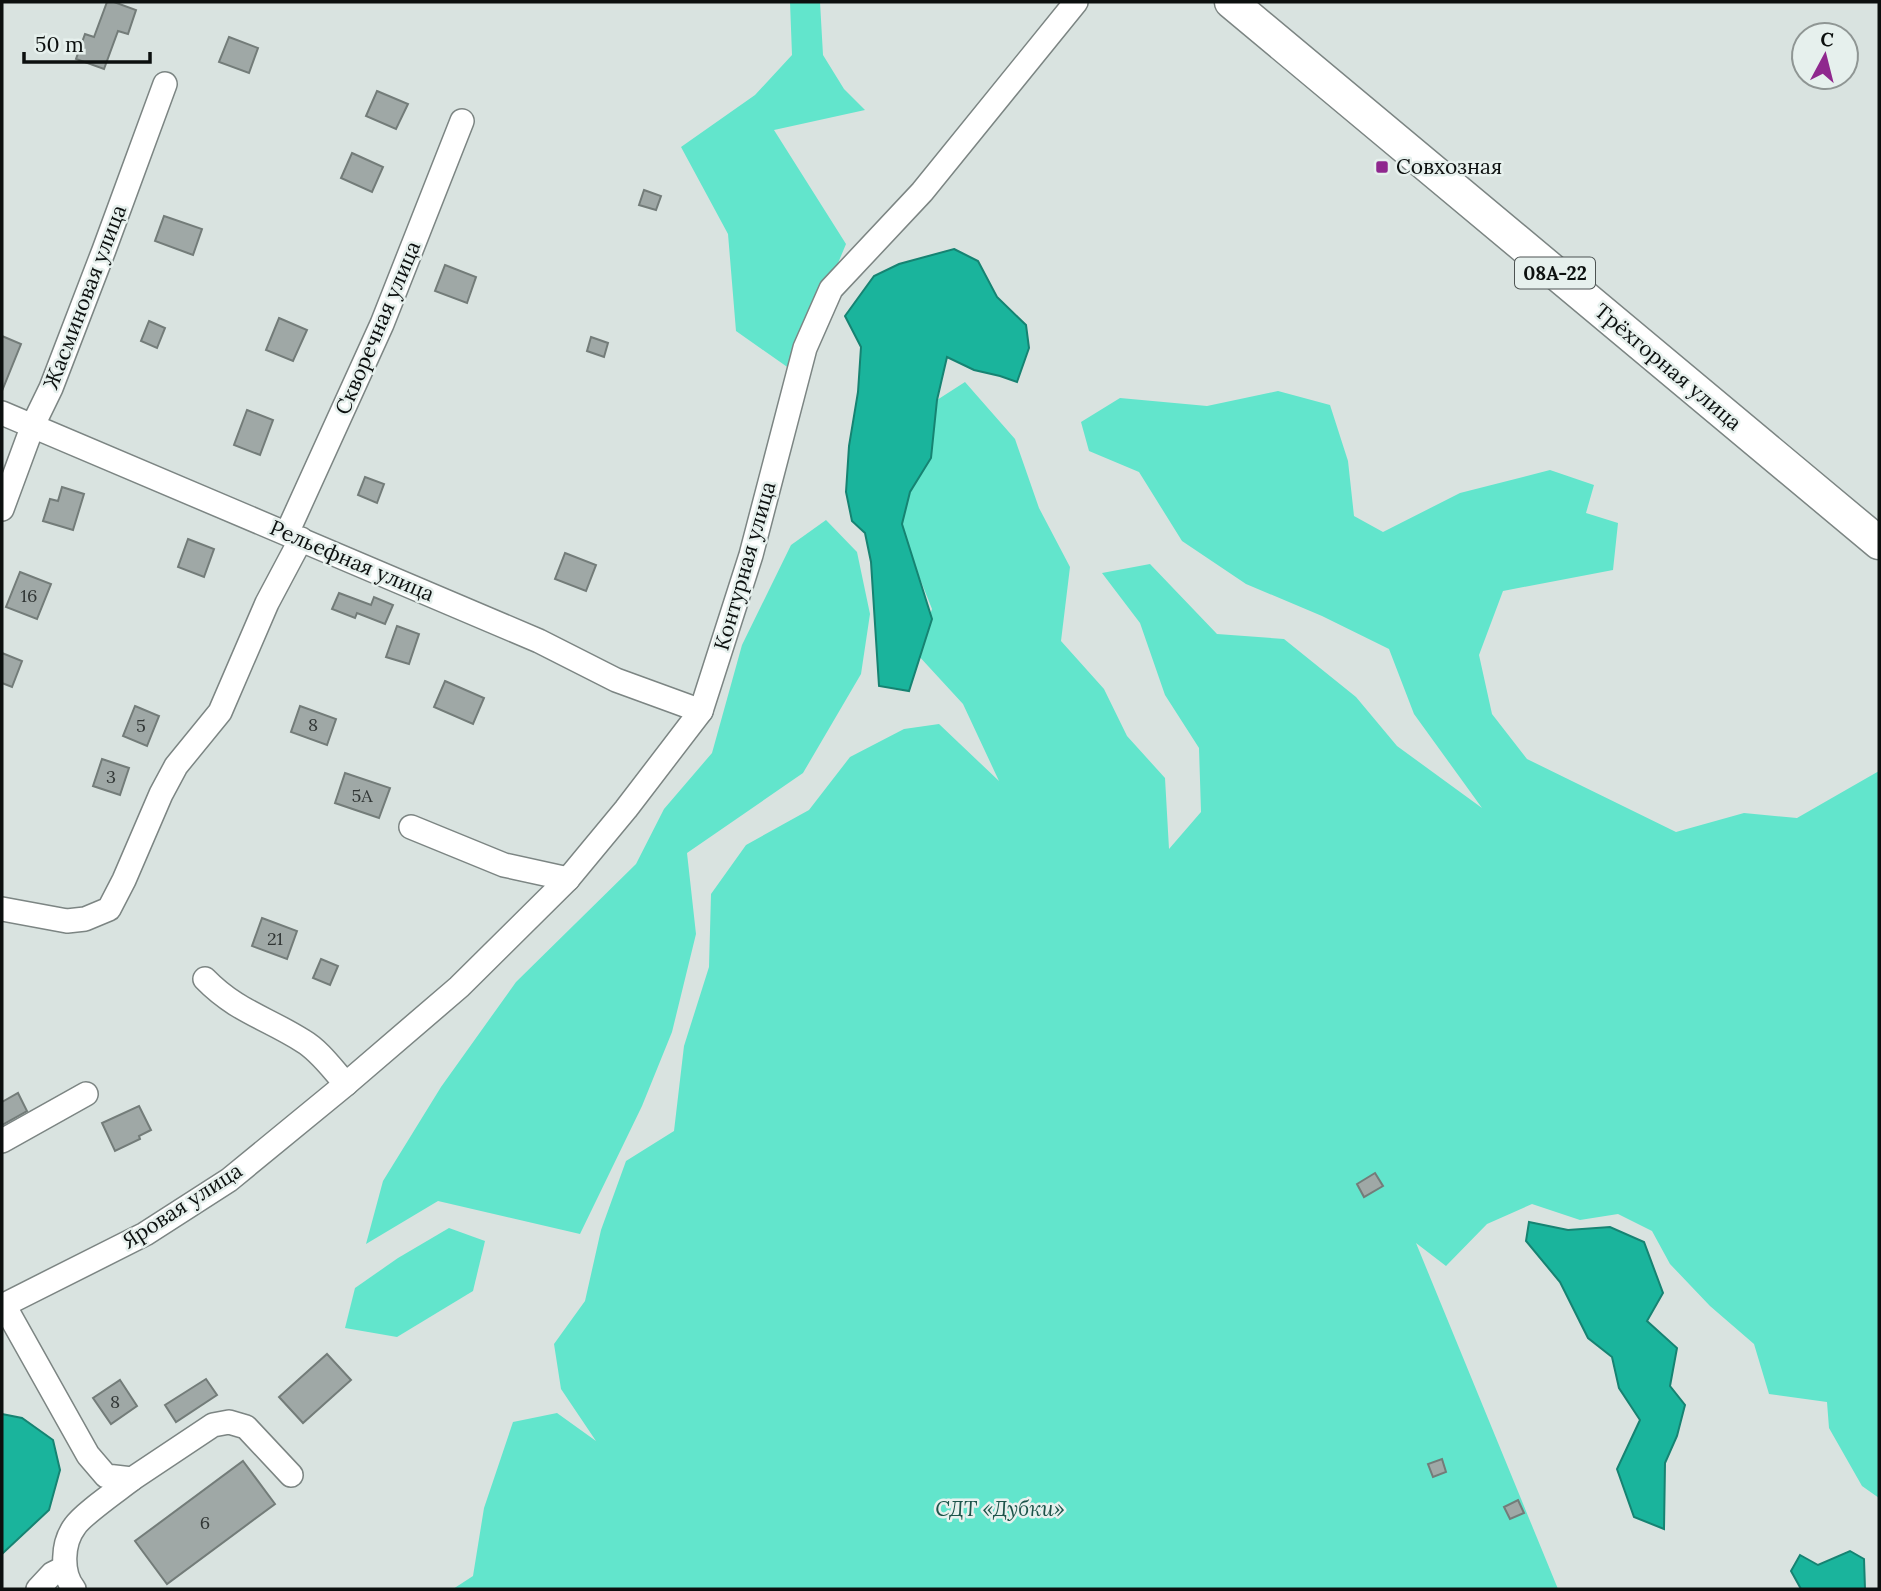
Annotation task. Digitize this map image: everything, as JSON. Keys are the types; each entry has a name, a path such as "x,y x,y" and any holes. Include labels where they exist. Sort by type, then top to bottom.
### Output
{"highway":[{"name":"Трёхгорная улица","path":"1231,2 1879,543"}],"street":[{"name":"Контурная улица","path":"346,1084 459,987 568,879 701,711 751,555 805,348 831,289 922,192 1076,2"},
{"name":"Жасминовая улица","path":"2,509 33,425 51,388 165,84"},
{"name":"Скворечная улица","path":"2,909 67,921 85,919 108,909 176,766 220,712 382,324 462,121"},
{"name":"Рельефная улица","path":"2,413 539,641 616,680 701,711"},
{"path":"411,827 504,865 568,879"},
{"path":"205,979 223,997 240,1008 306,1042 346,1084"},
{"name":"Яровая улица","path":"132,1479 106,1476 88,1455 3,1306 145,1234 229,1180 346,1084"},
{"path":"2,1141 86,1094"},
{"path":"74,1589 64,1568 64,1559 74,1526 132,1479 213,1425 229,1422 246,1427 291,1475"},
{"path":"38,1589 52,1574 64,1568"}],"green space":[{"path":"790,2 820,2 823,55 844,89 865,110 774,130 846,244 793,371 736,331 728,234 681,147 755,95 792,55"},
{"name":"СДТ «Дубки»","path":"965,382 1015,439 1039,508 1070,567 1061,641 1104,689 1127,736 1165,778 1169,849 1201,812 1199,748 1165,695 1140,623 1102,573 1150,564 1217,634 1284,639 1356,697 1397,746 1482,808 1414,714 1389,649 1322,616 1246,584 1182,541 1139,472 1089,451 1081,422 1120,398 1207,406 1278,391 1330,405 1348,461 1354,516 1383,532 1460,493 1550,470 1594,485 1586,513 1618,523 1613,570 1503,591 1479,655 1492,714 1527,759 1676,832 1744,813 1797,818 1879,771 1879,1498 1862,1486 1829,1428 1827,1402 1769,1394 1754,1344 1710,1306 1670,1264 1652,1231 1618,1214 1580,1220 1532,1204 1487,1224 1446,1266 1416,1243 1558,1589 453,1589 473,1576 484,1508 513,1422 557,1413 596,1441 561,1389 554,1344 585,1301 601,1230 626,1161 674,1131 684,1046 709,967 711,894 746,845 809,810 850,757 904,729 939,724 999,781 963,704 917,654 932,609 895,516 931,458 937,400"},
{"path":"826,520 857,552 870,614 861,674 803,773 687,853 696,934 672,1032 642,1106 580,1234 438,1201 366,1244 383,1181 441,1087 516,982 636,864 664,809 712,753 742,645 791,545"},
{"path":"449,1228 485,1241 473,1291 397,1337 345,1328 355,1288 398,1258"}],"shaded area":[{"path":"954,249 978,261 997,297 1026,325 1029,348 1017,382 974,370 947,357 937,400 931,458 910,492 902,524 932,619 909,691 879,686 871,562 865,533 852,521 846,492 861,347 845,316 874,276 899,264"},
{"path":"1529,1222 1568,1230 1610,1227 1644,1242 1663,1293 1647,1321 1677,1348 1670,1386 1685,1405 1677,1436 1665,1463 1664,1529 1634,1517 1617,1469 1640,1420 1619,1388 1612,1357 1588,1338 1560,1282 1526,1241"},
{"path":"2,1414 22,1418 53,1440 60,1470 49,1510 2,1554"},
{"path":"1850,1551 1864,1559 1865,1589 1801,1589 1791,1571 1800,1555 1818,1565"}],"building":[{"path":"107,2 136,10 128,34 118,31 104,69 76,59 85,34 94,37"},
{"path":"229,37 258,48 249,73 219,62"},
{"path":"377,91 408,104 396,129 366,116"},
{"path":"352,153 383,167 372,192 341,178"},
{"path":"644,190 661,196 656,210 639,205"},
{"path":"164,216 202,229 193,255 155,241"},
{"path":"445,265 476,277 467,303 435,291"},
{"path":"279,318 307,330 293,361 266,350"},
{"path":"149,321 165,328 157,348 141,341"},
{"path":"2,336 21,344 2,391"},
{"path":"591,337 608,343 604,357 587,351"},
{"path":"247,410 273,420 260,455 234,445"},
{"path":"365,477 384,484 377,503 358,495"},
{"path":"62,487 84,494 73,530 43,521 50,499 58,501"},
{"path":"188,539 214,549 204,577 178,567"},
{"path":"565,553 596,565 586,591 555,579"},
{"path":"20,572 51,584 37,619 6,607"},
{"path":"339,593 371,605 374,597 393,605 385,624 357,613 355,618 332,609"},
{"path":"397,626 419,634 409,664 386,657"},
{"path":"2,653 22,661 12,687 2,683"},
{"path":"445,681 484,698 473,724 434,707"},
{"path":"135,706 159,716 147,746 123,736"},
{"path":"300,706 336,719 327,745 291,732"},
{"path":"102,759 129,768 120,795 93,786"},
{"path":"345,773 390,788 379,818 335,803"},
{"path":"262,918 297,931 287,959 252,946"},
{"path":"321,959 338,966 330,985 313,978"},
{"path":"18,1093 27,1111 2,1125 2,1102"},
{"path":"139,1106 151,1130 139,1136 140,1139 115,1151 102,1123"},
{"path":"1375,1173 1383,1186 1364,1197 1357,1184"},
{"path":"327,1354 351,1380 303,1423 279,1397"},
{"path":"206,1379 217,1395 176,1422 165,1405"},
{"path":"120,1380 137,1406 111,1424 93,1398"},
{"path":"1442,1459 1446,1472 1433,1477 1428,1464"},
{"path":"243,1461 275,1504 167,1584 135,1541"},
{"path":"1518,1500 1524,1513 1510,1519 1504,1507"}],"place":[{"name":"Совхозная","path":"1382,167"}]}
